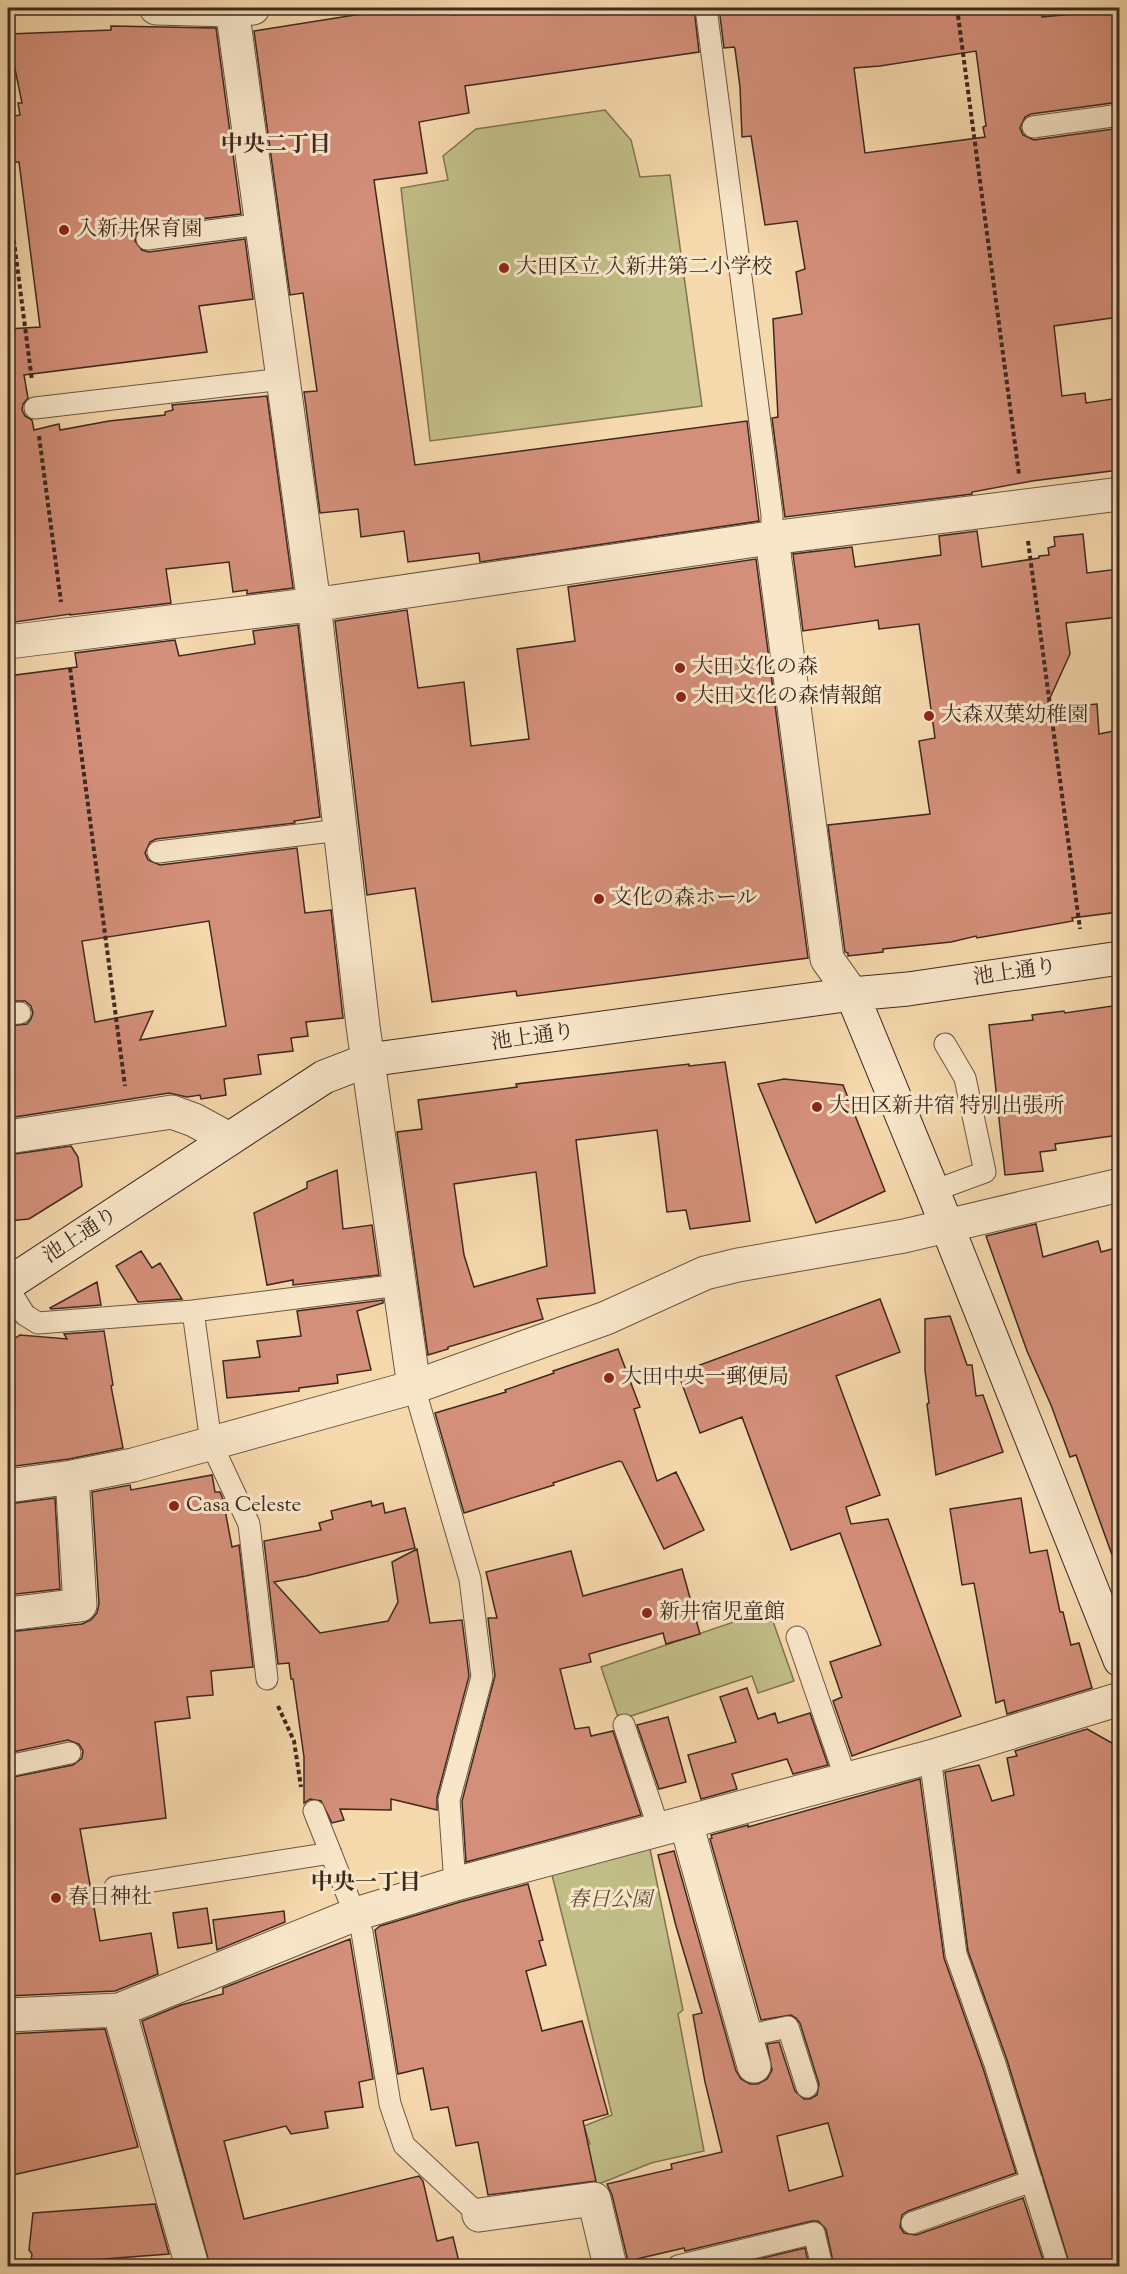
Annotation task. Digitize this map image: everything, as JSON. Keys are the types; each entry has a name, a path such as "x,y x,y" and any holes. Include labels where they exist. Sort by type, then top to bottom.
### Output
{"street":[{"path":"156,8 239,8 262,224 314,604 368,1060 414,1387"},
{"path":"8,642 314,604 772,538 1119,494"},
{"path":"772,538 827,959 852,994 933,1191 1119,1660"},
{"name":"池上通り","path":"8,1286 324,1077 368,1060 852,994 908,989 1119,958"},
{"path":"8,1137 172,1112 194,1120 229,1139"},
{"path":"8,1486 72,1477 166,1448 211,1443 322,1421 606,1318 632,1313 705,1273 738,1265 827,1258 946,1226 1119,1185"},
{"path":"8,1614 80,1605 72,1477"},
{"path":"8,2015 119,2010 356,1914 455,1884 930,1757 1119,1699"},
{"path":"672,1826 750,2051"},
{"path":"119,2010 192,2266"},
{"path":"479,2215 594,2199 610,2266"}],"lane":[{"path":"706,8 772,515 772,538"},
{"path":"1033,127 1119,115"},
{"path":"147,239 262,224"},
{"path":"35,408 283,379"},
{"path":"158,852 340,830"},
{"path":"933,1191 985,1172 965,1078 945,1044"},
{"path":"8,1286 25,1315 38,1323 193,1311 399,1285"},
{"path":"193,1311 211,1443 249,1524 267,1679"},
{"path":"414,1387 423,1442 470,1579 482,1677 449,1800 445,1832 455,1884"},
{"path":"796,1637 846,1779"},
{"path":"624,1725 672,1826"},
{"path":"8,1766 70,1753"},
{"path":"930,1757 956,1954 995,2064 1058,2266"},
{"path":"314,1811 363,1932 390,2104 404,2145 479,2215"},
{"path":"116,1887 331,1853"},
{"path":"750,2051 788,2027 807,2087"},
{"path":"912,2223 1032,2181"},
{"path":"678,2266 814,2233 822,2266"}],"path":[{"path":"267,1679 294,1741 302,1794 314,1811"}],"green space":[{"path":"605,110 631,140 640,177 670,175 702,406 430,441 401,188 448,180 443,156 476,129"},
{"path":"769,1610 794,1681 758,1693 752,1676 619,1720 601,1667"},
{"name":"春日公園","path":"648,1839 683,2010 678,2014 704,2151 651,2163 599,2184 571,2185 561,2153 590,2144 584,2126 612,2115 550,1867"}],"building":[{"path":"399,8 452,8 453,15 510,8 694,8 699,52 465,86 469,113 419,122 427,173 374,180 415,465 747,421 759,521 480,562 479,553 408,562 404,531 361,537 358,509 320,513 304,392 317,391 303,293 290,295 254,31"},
{"path":"719,8 1041,8 1042,17 1118,10 1119,102 1031,114 1025,117 1020,128 1023,135 1034,140 1113,129 1119,174 1119,317 1054,326 1062,396 1085,393 1086,403 1119,398 1119,470 1032,481 972,492 972,494 785,517 772,418 778,417 773,319 802,314 796,272 805,269 797,221 765,225 751,136 742,137 740,87 735,49 734,47 724,48","holes":["976,51 986,126 983,127 985,137 865,153 854,68"]},
{"path":"111,26 216,28 241,214 145,226 136,234 135,241 142,250 149,252 245,239 253,299 199,306 207,352 24,375 28,398 22,410 25,416 32,420 34,430 59,424 60,430 109,421 165,415 165,412 173,410 172,405 267,396 293,588 247,594 247,590 233,592 229,562 166,569 171,603 8,623 8,329 40,327 19,162 15,162 8,117 20,115 18,103 22,103 14,64 10,62 9,34 111,30"},
{"path":"977,531 982,567 1049,555 1048,548 1055,546 1054,537 1083,534 1087,573 1119,569 1119,617 1066,623 1070,654 1045,709 1097,704 1099,734 1119,730 1119,912 1072,918 1073,921 977,938 976,936 951,942 883,949 883,952 848,956 845,952 828,825 930,814 919,741 935,738 919,624 879,629 878,620 803,631 793,554 852,547 855,567 941,555 939,536"},
{"path":"756,559 808,958 517,996 516,991 432,1002 415,888 367,895 335,621 407,610 418,688 464,682 471,746 529,739 517,649 575,641 568,587"},
{"path":"298,625 320,817 294,821 295,823 156,839 150,842 145,853 148,860 160,865 297,848 305,913 331,910 343,1018 306,1022 308,1036 291,1038 293,1051 258,1055 261,1074 224,1079 226,1095 201,1099 200,1095 187,1097 169,1093 8,1118 8,1026 27,1024 33,1013 31,1006 25,1001 8,1001 8,676 77,667 75,653 175,640 179,656 255,644 253,631","holes":["209,921 226,1026 140,1040 153,1011 95,1022 82,941"]},
{"path":"1119,1005 1119,1135 1055,1144 1056,1150 1040,1152 1043,1171 1005,1175 989,1025 1033,1020 1032,1015"},
{"path":"725,1062 750,1221 690,1229 686,1210 667,1212 657,1130 576,1140 595,1293 537,1299 543,1319 428,1355 397,1132 422,1129 418,1100 517,1087 516,1084 689,1064 689,1066","holes":["536,1172 547,1266 474,1287 464,1255 454,1184"]},
{"path":"784,1079 843,1085 885,1191 816,1223 758,1084"},
{"path":"71,1146 78,1157 82,1186 29,1219 8,1221 8,1155"},
{"path":"337,1170 343,1229 372,1225 379,1275 293,1285 293,1280 267,1285 254,1213 307,1188 307,1182"},
{"path":"1036,1224 1043,1257 1098,1241 1101,1252 1119,1247 1119,1566 1116,1566 1076,1455 1070,1457 1051,1405 1027,1351 986,1236"},
{"path":"141,1251 152,1268 160,1263 182,1299 138,1302 116,1266"},
{"path":"97,1282 101,1305 50,1308"},
{"path":"880,1299 900,1352 836,1376 880,1495 846,1507 851,1524 888,1519 961,1716 852,1756 833,1701 842,1697 830,1662 881,1645 840,1533 791,1550 742,1417 700,1433 678,1373"},
{"path":"383,1300 383,1303 357,1311 371,1370 337,1375 338,1383 299,1388 299,1391 227,1398 223,1361 260,1357 257,1341 301,1336 297,1311"},
{"path":"950,1316 967,1365 972,1365 976,1396 983,1395 1003,1452 936,1475 927,1404 929,1403 925,1370 925,1319"},
{"path":"104,1331 113,1385 111,1386 123,1448 69,1459 8,1467 8,1343 20,1335 67,1339 64,1334"},
{"path":"618,1349 640,1407 634,1409 657,1481 676,1472 704,1530 664,1549 622,1462 619,1461 553,1483 554,1485 464,1513 435,1413 506,1392 505,1390 554,1373 553,1371"},
{"path":"212,1475 215,1492 220,1492 223,1499 232,1547 239,1545 253,1667 211,1671 213,1695 187,1697 190,1718 155,1722 166,1818 80,1829 100,1941 151,1933 158,1974 115,1991 8,1996 8,1778 73,1765 82,1758 83,1751 79,1744 68,1740 8,1753 8,1632 82,1624 91,1620 97,1613 99,1604 92,1492 130,1485 131,1490"},
{"path":"55,1498 60,1589 8,1595 8,1504"},
{"path":"1021,1498 1030,1553 1047,1550 1060,1612 1063,1612 1071,1645 1079,1643 1092,1688 1007,1714 1004,1700 996,1703 974,1583 962,1585 950,1509"},
{"path":"371,1501 372,1506 383,1503 385,1513 405,1508 415,1548 274,1582 320,1633 388,1621 398,1602 392,1562 417,1549 430,1623 462,1620 469,1676 437,1797 437,1810 391,1799 391,1810 340,1809 344,1820 332,1823 321,1801 310,1799 304,1803 304,1757 293,1679 291,1679 289,1663 278,1664 264,1541 321,1530 319,1523 333,1519 331,1511"},
{"path":"571,1551 583,1596 682,1569 700,1634 666,1644 663,1633 589,1654 591,1662 560,1669 575,1729 589,1727 591,1736 613,1731 641,1815 466,1862 462,1801 495,1676 488,1618 497,1618 486,1572"},
{"path":"747,1688 758,1719 775,1713 778,1723 810,1713 828,1765 793,1774 787,1759 732,1774 737,1789 701,1799 688,1755 736,1742 720,1697"},
{"path":"668,1717 686,1782 659,1789 637,1725"},
{"path":"1087,1729 1112,1743 1119,1770 1119,2266 1070,2266 1007,2060 968,1951 945,1772 979,1765 992,1801 1014,1795 1007,1758 1017,1756 1015,1751"},
{"path":"920,1779 944,1958 983,2068 1016,2173 908,2211 902,2215 900,2227 904,2233 916,2235 1023,2198 1045,2266 834,2266 826,2229 818,2221 685,2251 684,2248 628,2261 612,2195 607,2184 672,2169 671,2164 722,2152 705,2082 693,2015 702,2013 658,1855 674,1851 736,2071 741,2079 750,2084 758,2084 767,2079 772,2070 767,2044 779,2042 795,2091 804,2099 817,2095 819,2084 800,2023 791,2015 761,2020 710,1839 711,1835 748,1825 748,1827","holes":["828,2123 843,2176 789,2191 777,2136"]},
{"path":"528,1884 543,1940 539,1941 546,1965 526,1971 542,2031 582,2021 608,2114 583,2121 596,2181 488,2195 478,2142 456,2146 448,2107 431,2110 423,2068 398,2074 375,1930 380,1926"},
{"path":"207,1908 212,1943 178,1948 173,1913"},
{"path":"284,1911 285,1922 217,1950 213,1920"},
{"path":"350,1939 373,2079 359,2082 363,2107 325,2112 328,2128 291,2134 286,2126 224,2141 244,2219 419,2176 423,2181 437,2241 453,2237 460,2266 210,2266 142,2021 181,2005 223,1994 223,1988"},
{"path":"105,2029 138,2147 8,2176 8,2034"},
{"path":"155,2204 169,2254 64,2262 64,2266 30,2266 32,2254 29,2250 33,2213"},
{"path":"805,2248 809,2266 730,2266"}],"place":[{"name":"入新井保育園","path":"64,230"},
{"name":"大田区立 入新井第二小学校","path":"504,268"},
{"name":"大田文化の森","path":"680,668"},
{"name":"大田文化の森情報館","path":"681,697"},
{"name":"大森双葉幼稚園","path":"929,716"},
{"name":"文化の森ホール","path":"599,899"},
{"name":"大田区新井宿 特別出張所","path":"817,1107"},
{"name":"大田中央一郵便局","path":"609,1378"},
{"name":"Casa Celeste","path":"174,1506"},
{"name":"新井宿児童館","path":"647,1613"},
{"name":"春日神社","path":"56,1898"}],"district":[{"name":"中央二丁目","path":"276,146"},
{"name":"中央一丁目","path":"366,1884"}]}
